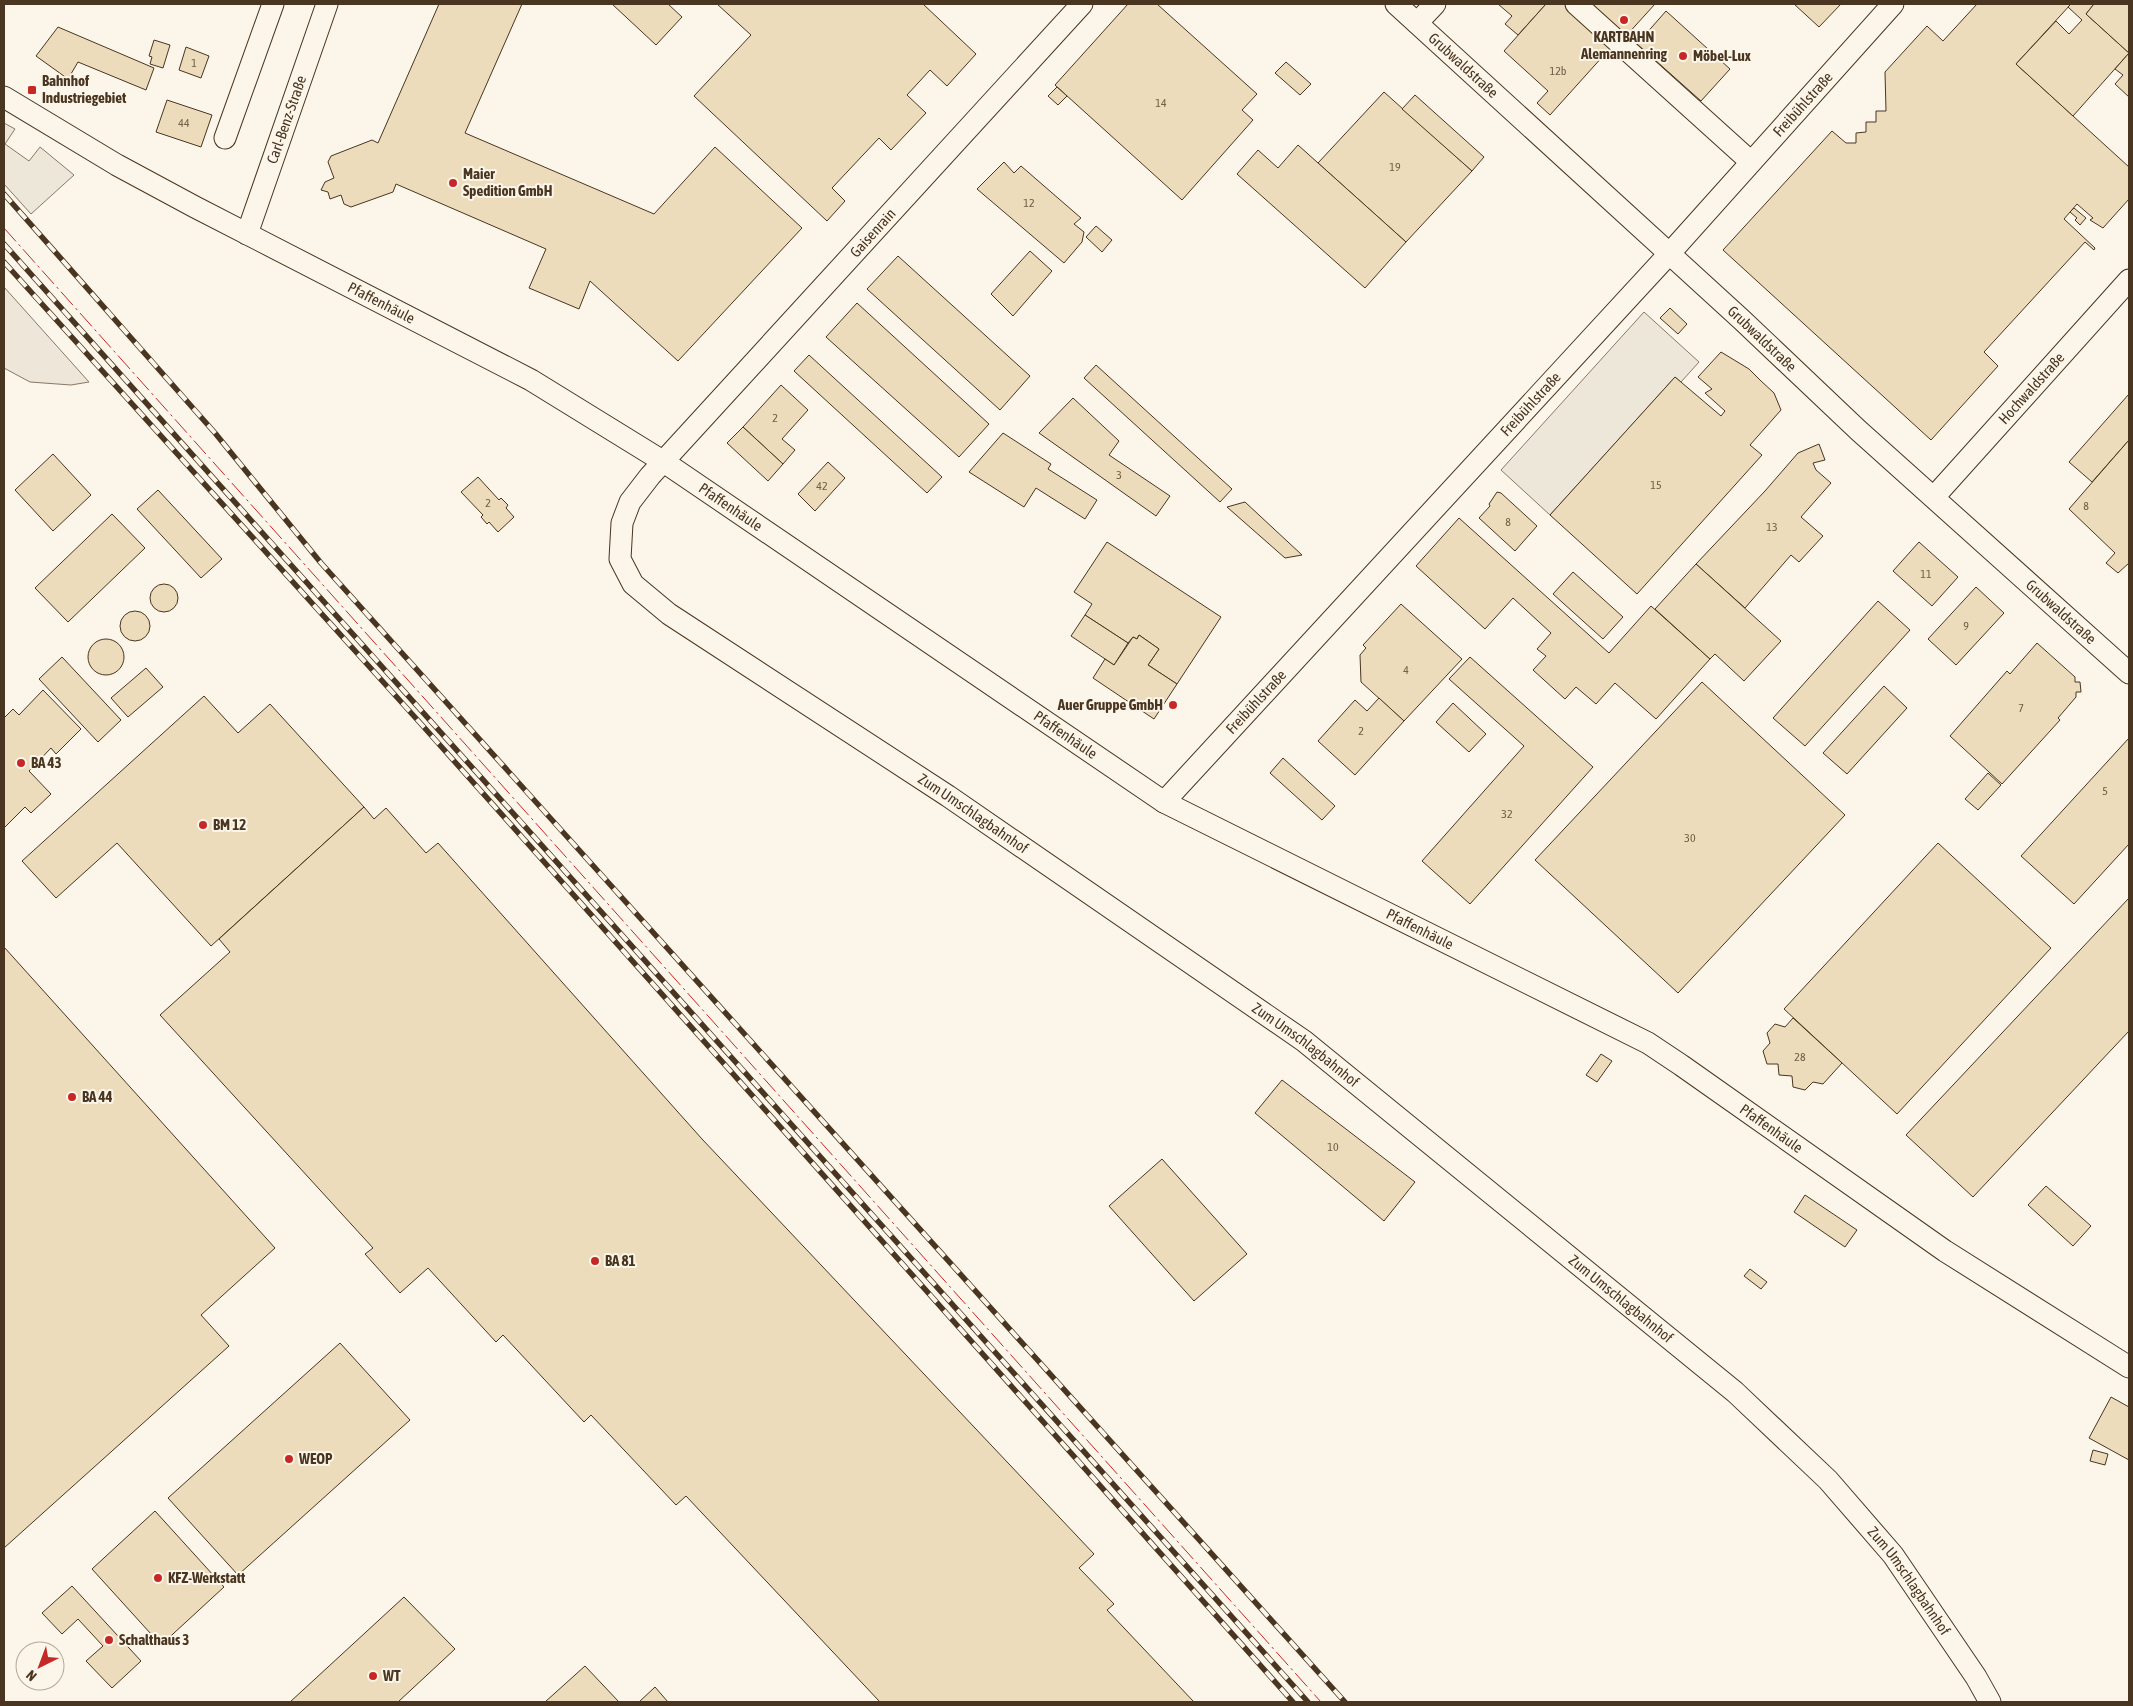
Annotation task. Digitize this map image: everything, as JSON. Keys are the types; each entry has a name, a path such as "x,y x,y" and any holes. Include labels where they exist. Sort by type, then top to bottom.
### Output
{"street":[{"path":"225,138 273,4"},
{"name":"Carl-Benz-Straße","path":"247,234 327,4"},
{"name":"Gaisenrain","path":"664,462 1082,4"},
{"name":"Grubwaldstraße","path":"1396,4 1858,430 2129,673"},
{"path":"1417,23 1435,4"},
{"path":"1576,4 1751,162"},
{"name":"Freibühlstraße","path":"1164,802 1669,254 1893,4"},
{"name":"Pfaffenhäule","path":"4,97 118,164 247,234 531,380 664,462 1164,802 1648,1044 1681,1064 1945,1251 2128,1363"},
{"name":"Hochwaldstraße","path":"1934,497 2129,280"},
{"name":"Zum Umschlagbahnhof","path":"664,462 650,476 630,502 622,523 620,559 634,584 669,614 956,802 1304,1041 1735,1392 1828,1480 1893,1555 1976,1677 1990,1702"}],"shaded area":[{"path":"4,123 15,129 5,144 29,161 40,147 74,175 31,214 4,184"},
{"path":"4,287 89,382 71,385 30,382 4,368"},
{"path":"1644,312 1699,362 1681,382 1675,377 1550,515 1501,470"}],"building":[{"name":"Maier Spedition GmbH","path":"439,4 522,4 465,133 654,214 715,147 802,228 678,361 590,281 579,309 529,288 546,249 396,184 393,192 351,207 344,204 341,195 330,199 328,192 321,190 325,182 334,178 328,162 331,156 372,140 378,143"},
{"path":"612,4 668,4 682,17 656,45"},
{"path":"717,4 923,4 976,54 947,86 930,70 907,95 926,113 891,150 879,138 832,188 845,201 827,221 694,96 751,35"},
{"path":"1128,4 1157,4 1257,94 1242,110 1253,120 1182,200 1055,85"},
{"path":"1498,4 1546,4 1518,35 1505,24 1512,16"},
{"path":"1546,4 1566,4 1613,45 1550,115 1537,103 1548,91 1504,51"},
{"name":"KARTBAHN Alemannenring","path":"1591,4 1655,4 1626,36"},
{"path":"1794,4 1841,4 1819,27"},
{"path":"1977,4 2071,4 2016,64 2129,167 2129,199 2103,228 2090,220 2093,218 2077,204 2064,219 2095,248 2094,250 2085,242 1984,352 1998,366 1931,440 1723,250 1832,131 1846,143 1856,143 1856,133 1866,132 1866,122 1876,122 1876,111 1886,111 1885,72 1927,26 1943,41"},
{"path":"2071,4 2094,4 2086,14 2129,53 2073,116 2016,64 2056,21 2069,34 2082,20 2068,7"},
{"path":"2094,4 2129,4 2129,53 2086,14"},
{"name":"Möbel-Lux","path":"1666,11 1730,69 1701,101 1637,44"},
{"path":"58,27 154,68 146,90 78,62 68,79 36,56"},
{"path":"154,40 170,45 163,68 150,64 152,57 149,56"},
{"path":"186,47 209,56 201,78 179,70"},
{"path":"2129,53 2129,97 2115,84 2123,75 2115,69"},
{"path":"1286,62 1311,84 1300,95 1275,73"},
{"path":"1057,87 1067,96 1058,105 1048,96"},
{"path":"1384,92 1472,171 1406,242 1318,163"},
{"path":"1415,95 1484,157 1472,171 1402,109"},
{"path":"167,100 212,115 201,147 156,132"},
{"path":"1298,145 1406,242 1365,288 1237,174 1258,150 1278,168"},
{"path":"1004,162 1014,173 1021,166 1081,218 1074,224 1084,232 1082,242 1064,263 977,189"},
{"path":"2074,208 2086,218 2080,225 2075,220 2077,218 2070,212"},
{"path":"1096,226 1112,240 1102,252 1086,237"},
{"path":"1030,251 1052,271 1013,316 991,294"},
{"path":"898,256 1030,376 1000,410 867,289"},
{"path":"857,303 989,424 959,457 826,337"},
{"path":"1670,308 1687,324 1678,334 1660,318"},
{"path":"1721,352 1749,369 1774,393 1781,410 1750,445 1762,455 1637,594 1550,515 1675,377 1721,416 1725,411 1705,393 1712,389 1698,377"},
{"path":"809,355 942,477 927,493 794,371"},
{"path":"1096,365 1232,489 1220,502 1084,378"},
{"path":"781,385 808,410 782,439 795,450 783,464 743,427"},
{"path":"2129,394 2129,440 2092,482 2069,462"},
{"path":"1073,398 1119,441 1109,455 1170,496 1156,516 1039,433"},
{"path":"743,427 783,464 768,481 727,443"},
{"path":"1003,433 1051,464 1048,469 1097,500 1085,519 1036,488 1024,507 969,472"},
{"path":"2129,440 2129,563 2118,573 2106,563 2115,553 2069,509"},
{"path":"1819,444 1825,460 1813,463 1816,470 1831,483 1801,517 1823,536 1799,562 1791,555 1745,608 1696,564 1798,453"},
{"path":"53,454 91,495 53,531 15,490"},
{"path":"828,462 845,478 815,511 798,494"},
{"path":"478,477 499,500 501,498 508,505 506,508 514,517 498,532 489,522 487,524 481,517 483,515 461,492"},
{"path":"158,490 222,559 201,578 137,509"},
{"path":"1497,492 1501,493 1537,526 1515,551 1479,518 1490,506 1489,504"},
{"path":"1245,502 1302,555 1285,558 1227,507"},
{"path":"112,514 145,548 68,622 35,588"},
{"path":"1459,518 1609,653 1651,606 1710,659 1656,719 1615,683 1596,704 1576,687 1565,699 1533,670 1546,656 1537,649 1551,633 1513,598 1485,629 1416,566"},
{"path":"1107,542 1221,617 1177,684 1148,665 1159,649 1139,635 1137,639 1133,637 1128,643 1085,615 1092,604 1074,592"},
{"path":"1919,542 1958,577 1932,606 1893,571"},
{"path":"1696,564 1781,641 1744,681 1715,654 1710,659 1655,609"},
{"path":"1573,572 1623,617 1603,639 1553,594"},
{"path":"164,584 174,588 178,598 174,608 164,612 154,608 150,598 154,588"},
{"path":"1976,587 2004,613 1956,665 1928,639"},
{"path":"1878,601 1910,630 1805,746 1773,718"},
{"path":"1401,604 1462,659 1404,721 1361,682 1360,655 1366,648 1363,645"},
{"path":"135,611 141,612 149,620 149,632 141,640 135,641 129,640 121,632 120,626 121,620 129,612"},
{"path":"1085,615 1128,643 1114,665 1071,636"},
{"path":"1139,635 1159,649 1148,665 1177,684 1154,719 1093,678 1105,659 1114,665 1133,637 1137,639"},
{"path":"106,639 113,640 119,644 123,650 123,664 119,670 113,674 106,675 99,674 93,670 89,664 88,657 89,650 93,644 99,640"},
{"path":"2037,643 2075,677 2075,682 2080,682 2081,692 2076,692 2076,697 2058,718 2060,720 2002,784 1950,736 2007,671 2010,674"},
{"path":"62,657 121,720 98,742 39,679"},
{"path":"1470,657 1593,767 1470,904 1422,861 1524,746 1449,679"},
{"path":"146,668 163,687 128,717 111,698"},
{"path":"1702,682 1845,815 1678,993 1535,860"},
{"path":"1884,686 1907,708 1847,774 1823,753"},
{"name":"BA 43","path":"43,690 81,729 56,754 51,748 29,771 51,794 31,813 25,807 4,828 4,718 13,709 19,715"},
{"name":"BM 12","path":"204,696 238,733 270,704 364,807 211,946 117,843 56,898 22,861"},
{"path":"1379,698 1404,721 1355,775 1318,741 1355,700 1367,711"},
{"path":"1453,703 1486,734 1469,752 1436,722"},
{"path":"2129,738 2129,844 2074,904 2021,856"},
{"path":"1283,758 1335,806 1322,820 1270,773"},
{"path":"1988,773 2001,785 1978,810 1965,799"},
{"name":"BA 81","path":"364,807 374,819 386,808 426,853 438,843 702,1139 1094,1554 1079,1568 1114,1604 1107,1610 1194,1702 880,1702 686,1496 676,1505 591,1415 584,1422 503,1335 496,1342 428,1268 400,1293 365,1254 373,1248 160,1015 230,952 219,939"},
{"path":"1938,843 2051,948 1897,1114 1784,1009"},
{"path":"2129,898 2129,1031 1973,1197 1906,1135"},
{"name":"BA 44","path":"4,947 275,1248 201,1315 229,1346 4,1548"},
{"path":"1793,1018 1842,1063 1823,1084 1813,1082 1805,1090 1793,1087 1792,1076 1779,1075 1778,1064 1767,1064 1763,1051 1770,1043 1767,1033 1775,1024 1785,1027"},
{"path":"1601,1054 1612,1061 1597,1082 1586,1075"},
{"path":"1282,1080 1415,1182 1384,1221 1255,1113"},
{"path":"1162,1159 1247,1254 1194,1301 1109,1206"},
{"path":"2046,1186 2091,1226 2073,1246 2028,1205"},
{"path":"1805,1195 1857,1230 1845,1247 1794,1212"},
{"path":"1750,1269 1767,1282 1761,1289 1744,1276"},
{"name":"WEOP","path":"340,1343 410,1420 238,1575 168,1498"},
{"path":"2111,1397 2129,1407 2129,1460 2089,1438"},
{"path":"2093,1450 2108,1454 2105,1465 2090,1461"},
{"name":"KFZ-Werkstatt","path":"155,1511 224,1587 161,1645 92,1569"},
{"name":"Schalthaus 3","path":"72,1586 141,1661 112,1688 86,1661 103,1646 78,1619 62,1634 42,1613"},
{"name":"WT","path":"404,1597 455,1649 398,1702 290,1702"},
{"path":"585,1666 619,1702 545,1702"},
{"path":"655,1687 668,1702 639,1702"}],"railway":[{"path":"4,194 215,433 321,563 1345,1702"},
{"path":"4,244 1308,1702"},
{"path":"4,262 422,725 1293,1702"}],"power":[{"path":"4,228 1321,1702"}],"place":[{"name":"KARTBAHN Alemannenring","path":"1624,20"},
{"name":"Möbel-Lux","path":"1683,56"},
{"name":"Bahnhof Industriegebiet","path":"32,90"},
{"name":"Maier Spedition GmbH","path":"453,183"},
{"name":"Auer Gruppe GmbH","path":"1173,705"},
{"name":"BA 43","path":"21,763"},
{"name":"BM 12","path":"203,825"},
{"name":"BA 44","path":"72,1097"},
{"name":"BA 81","path":"595,1261"},
{"name":"WEOP","path":"289,1459"},
{"name":"KFZ-Werkstatt","path":"158,1578"},
{"name":"Schalthaus 3","path":"109,1640"},
{"name":"WT","path":"373,1676"}]}
